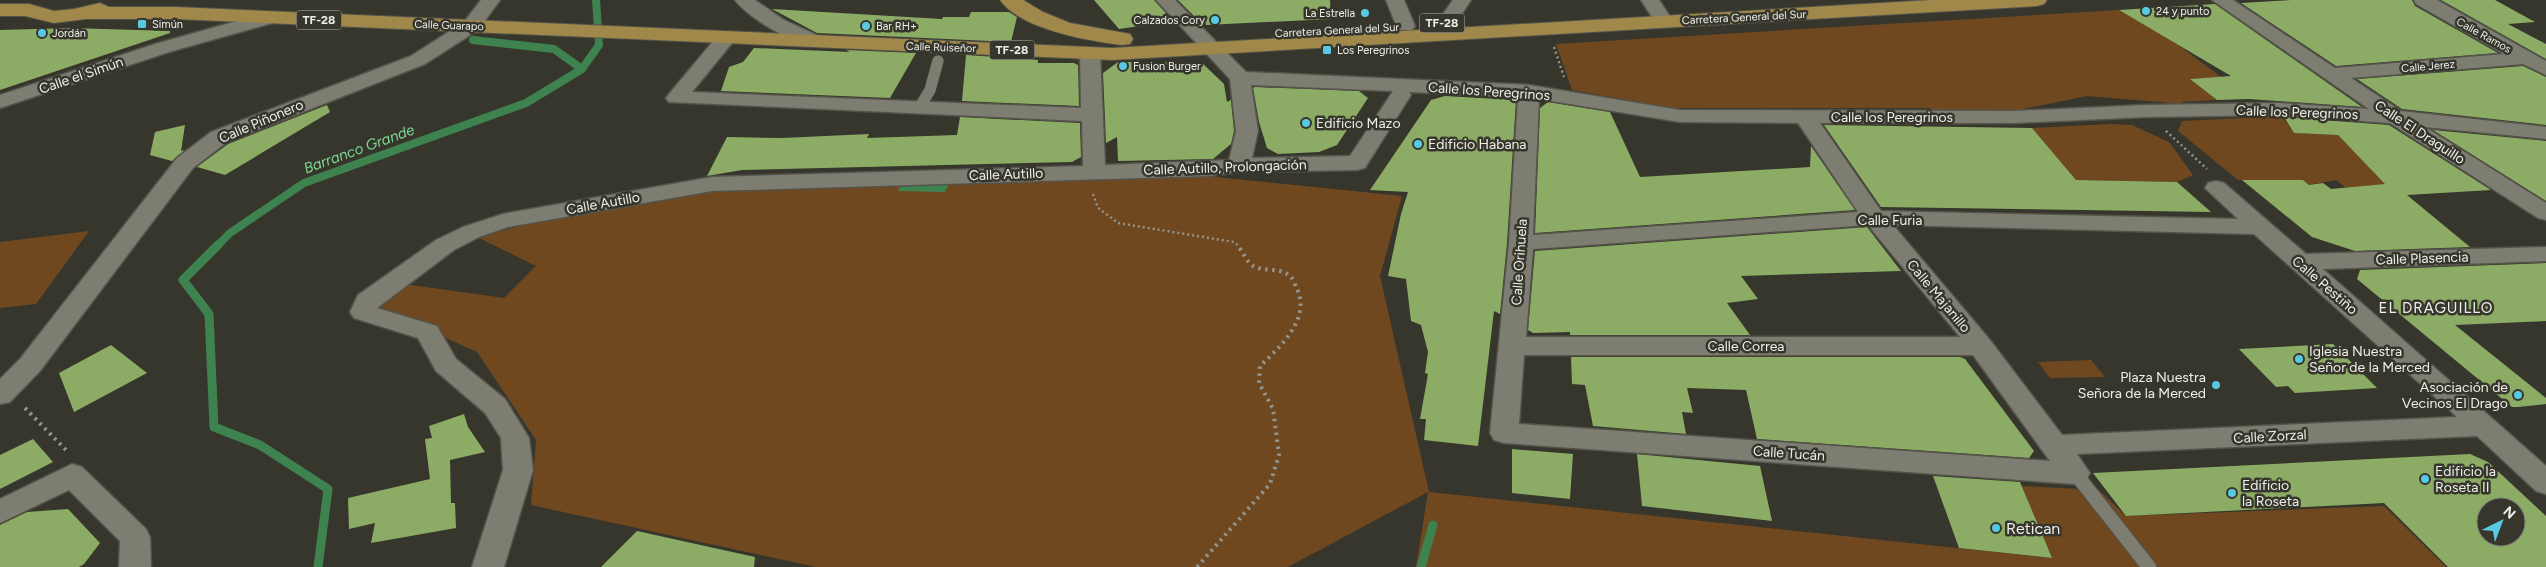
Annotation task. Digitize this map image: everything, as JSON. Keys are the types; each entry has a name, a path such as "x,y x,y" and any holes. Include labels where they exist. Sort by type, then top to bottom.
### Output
{"main road":[{"name":"TF-28","path":"0,10 31,5 34,14 54,16 83,13 123,0"},
{"name":"Carretera General del Sur","path":"1010,0 1026,12 1057,26 1094,36 1206,43 1444,29 1657,11 1882,0"},
{"name":"Carretera General del Sur","path":"1657,11 2037,0"},
{"name":"Calle Guarapo","path":"83,13 176,13 814,41"},
{"name":"Carretera General del Sur","path":"1206,43 1405,26 1444,29"},
{"name":"Calle Ruiseñor","path":"814,41 1112,54 1206,43"}],"street":[{"name":"Calle Piñonero","path":"4,392 30,365 185,163 219,137 418,60 471,26 491,0"},
{"name":"Calle Ruiseñor","path":"744,0 764,17 786,31 814,41"},
{"path":"1164,0 1240,78 1247,131 1239,165"},
{"path":"1395,0 1405,26"},
{"path":"1444,29 1462,0"},
{"name":"Calle El Draguillo","path":"2221,0 2395,116 2546,213"},
{"name":"Calle Ramos","path":"2423,0 2546,69"},
{"name":"Calle el Simún","path":"162,48 184,32 185,22 176,13"},
{"name":"Calle el Simún","path":"0,102 162,48 268,18"},
{"path":"727,37 676,98 1093,115"},
{"path":"1090,52 1094,171"},
{"name":"Calle Jerez","path":"2331,74 2526,58"},
{"name":"Calle los Peregrinos","path":"1240,78 1529,90 1680,116 2014,117 2146,111 2278,109 2395,116 2546,133"},
{"name":"Calle Orihuela","path":"1504,433 1520,243 1529,90"},
{"path":"1344,182 1401,95"},
{"name":"Calle Majanillo","path":"1805,117 1874,218 1981,346 2075,473"},
{"name":"Calle Autillo, Prolongación","path":"1094,171 1208,169 1239,165 1357,163"},
{"name":"Calle Autillo","path":"488,567 518,470 515,438 495,406 446,365 428,332 364,312 367,301 445,245 471,232 503,221 712,184 1094,171"},
{"name":"Calle Pestiño","path":"2216,188 2485,426 2546,483"},
{"name":"Calle Furia","path":"1520,243 1874,218 2260,228"},
{"name":"Calle Plasencia","path":"2298,262 2546,254"},
{"name":"Calle Correa","path":"1512,346 1981,346"},
{"name":"Calle Zorzal","path":"2055,445 2485,426"},
{"name":"Calle Tucán","path":"1504,433 2075,473"},
{"path":"0,512 72,475 135,538 134,567"}],"lane":[{"path":"919,108 930,90 938,61"},
{"path":"2075,473 2148,567"}],"path":[{"path":"1552,41 1570,98"},
{"path":"2146,111 2215,176 2216,188"},
{"path":"1094,171 1092,201 1103,214 1118,224 1234,242 1245,252 1248,261 1253,266 1283,272 1291,276 1300,295 1301,314 1282,345 1260,366 1259,383 1273,408 1279,454 1270,484 1197,567"},
{"path":"4,392 68,451 72,475"}],"shaded area":[{"path":"2119,10 2177,44 2221,77 2190,79 2217,100 2182,102 2183,104 2087,96 2004,113 1935,112 1930,108 1673,108 1572,90 1556,44"},
{"path":"2282,116 2294,133 2338,135 2348,146 2376,147 2399,183 2346,188 2336,180 2309,185 2303,180 2238,180 2178,131 2182,121"},
{"path":"2110,124 2132,125 2169,142 2193,175 2177,182 2076,180 2032,128"},
{"path":"1206,176 1402,196 1380,276 1429,492 2051,558 2022,486 2099,490 2126,516 2384,506 2446,567 1416,567 1428,492 1288,567 816,567 531,505 536,440 477,352 376,307 404,284 504,298 536,266 477,237 531,223 719,190"},
{"path":"904,180 950,181 945,192 898,191"},
{"path":"89,231 36,304 0,308 0,242"},
{"path":"2091,360 2105,377 2050,378 2038,362"}],"building":[{"path":"1094,0 1154,0 1173,21 1119,29"},
{"path":"1178,0 1330,0 1331,19 1206,25 1203,16 1195,17"},
{"path":"2292,0 2412,0 2415,6 2498,53 2336,66 2241,3"},
{"path":"2441,0 2495,0 2535,22 2508,24 2546,44 2546,59"},
{"path":"2215,4 2362,107 2249,99 2217,100 2190,79 2231,76 2119,10"},
{"path":"772,9 942,19 943,17 969,17 971,12 1009,12 1017,17 1011,42 817,33"},
{"path":"71,28 170,31 170,33 0,90 0,30"},
{"path":"754,48 916,53 890,98 721,91 729,67 743,62"},
{"path":"966,55 1038,60 1038,63 1074,63 1078,65 1079,106 962,101"},
{"path":"1118,62 1201,62 1224,84 1227,102 1231,100 1234,131 1231,144 1213,159 1118,161 1117,137 1106,143 1103,73"},
{"path":"2523,66 2546,77 2546,125 2402,109 2357,79"},
{"name":"Edificio Mazo","path":"1253,88 1359,91 1368,98 1337,145 1319,152 1278,154 1267,148 1259,122"},
{"path":"1445,96 1516,100 1507,243 1500,314 1494,311 1478,446 1424,440 1426,419 1420,419 1428,374 1425,373 1428,352 1421,325 1411,321 1406,279 1388,276 1401,214 1408,192 1370,190 1431,100"},
{"path":"1548,102 1610,112 1640,177 1810,167 1811,146 1855,210 1535,233 1540,108"},
{"path":"327,105 330,112 225,175 197,167 228,144"},
{"path":"960,117 1080,123 1081,157 1072,162 742,170 707,176 727,137 782,138 869,134 867,138 957,135"},
{"path":"2284,117 2389,125 2491,190 2407,195 2470,247 2355,251 2312,237 2242,180 2303,180 2309,185 2323,183 2331,189 2385,184 2338,135 2294,133"},
{"path":"185,125 181,151 185,150 172,161 150,155 155,132"},
{"path":"1824,125 2032,128 2076,180 2177,182 2211,212 1881,207"},
{"path":"2433,130 2546,141 2546,201"},
{"path":"1867,227 1901,271 1741,276 1758,299 1727,303 1750,335 1570,335 1570,332 1533,333 1528,330 1535,251"},
{"path":"2546,263 2546,321 2455,325 2546,398 2546,404 2518,407 2512,407 2357,279 2360,270"},
{"name":"Iglesia Nuestra Señor de la Merced","path":"2333,344 2377,388 2295,393 2288,386 2276,387 2239,349"},
{"path":"111,345 147,373 74,412 59,373"},
{"path":"1571,357 1960,357 1965,359 2034,451 2029,458 1757,439 1746,390 1687,388 1693,413 1682,412 1686,434 1593,426 1585,385 1572,384"},
{"path":"464,414 468,427 485,452 450,460 451,503 455,503 456,528 371,543 375,523 349,529 348,498 430,479 425,439 432,438 429,426"},
{"path":"33,439 53,462 0,489 0,455"},
{"path":"1512,449 1573,454 1570,499 1512,493"},
{"path":"1637,454 1760,466 1772,521 1642,506"},
{"path":"2470,454 2488,462 2526,497 2476,497 2476,547 2526,547 2526,497 2546,516 2546,567 2448,567 2384,503 2126,516 2093,473"},
{"name":"Retican","path":"1933,476 2020,482 2052,558 1959,548"},
{"path":"68,509 100,543 84,564 79,567 0,567 0,525 27,512"},
{"path":"637,531 755,557 754,567 601,567"}],"waterway":[{"name":"Barranco Grande","path":"582,69 599,45 596,0"},
{"path":"473,40 554,49 582,69"},
{"name":"Barranco Grande","path":"318,567 328,489 260,445 214,427 209,314 183,280 230,233 304,183 526,103 582,69"},
{"path":"1421,567 1433,525"}],"place":[{"name":"24 y punto","path":"2146,11"},
{"name":"La Estrella","path":"1365,13"},
{"name":"Calzados Cory","path":"1215,20"},
{"name":"Simún","path":"142,24"},
{"name":"Bar RH+","path":"866,26"},
{"name":"Jordán","path":"42,33"},
{"name":"Los Peregrinos","path":"1327,50"},
{"name":"Fusion Burger","path":"1123,66"},
{"name":"Edificio Mazo","path":"1306,123"},
{"name":"Edificio Habana","path":"1418,144"},
{"name":"Iglesia Nuestra Señor de la Merced","path":"2299,359"},
{"name":"Plaza Nuestra Señora de la Merced","path":"2216,385"},
{"name":"Asociación de Vecinos El Drago","path":"2518,395"},
{"name":"Edificio la Roseta II","path":"2425,479"},
{"name":"Edificio la Roseta","path":"2232,493"},
{"name":"Retican","path":"1996,528"}],"district":[{"name":"EL DRAGUILLO","path":"2436,308"}]}
